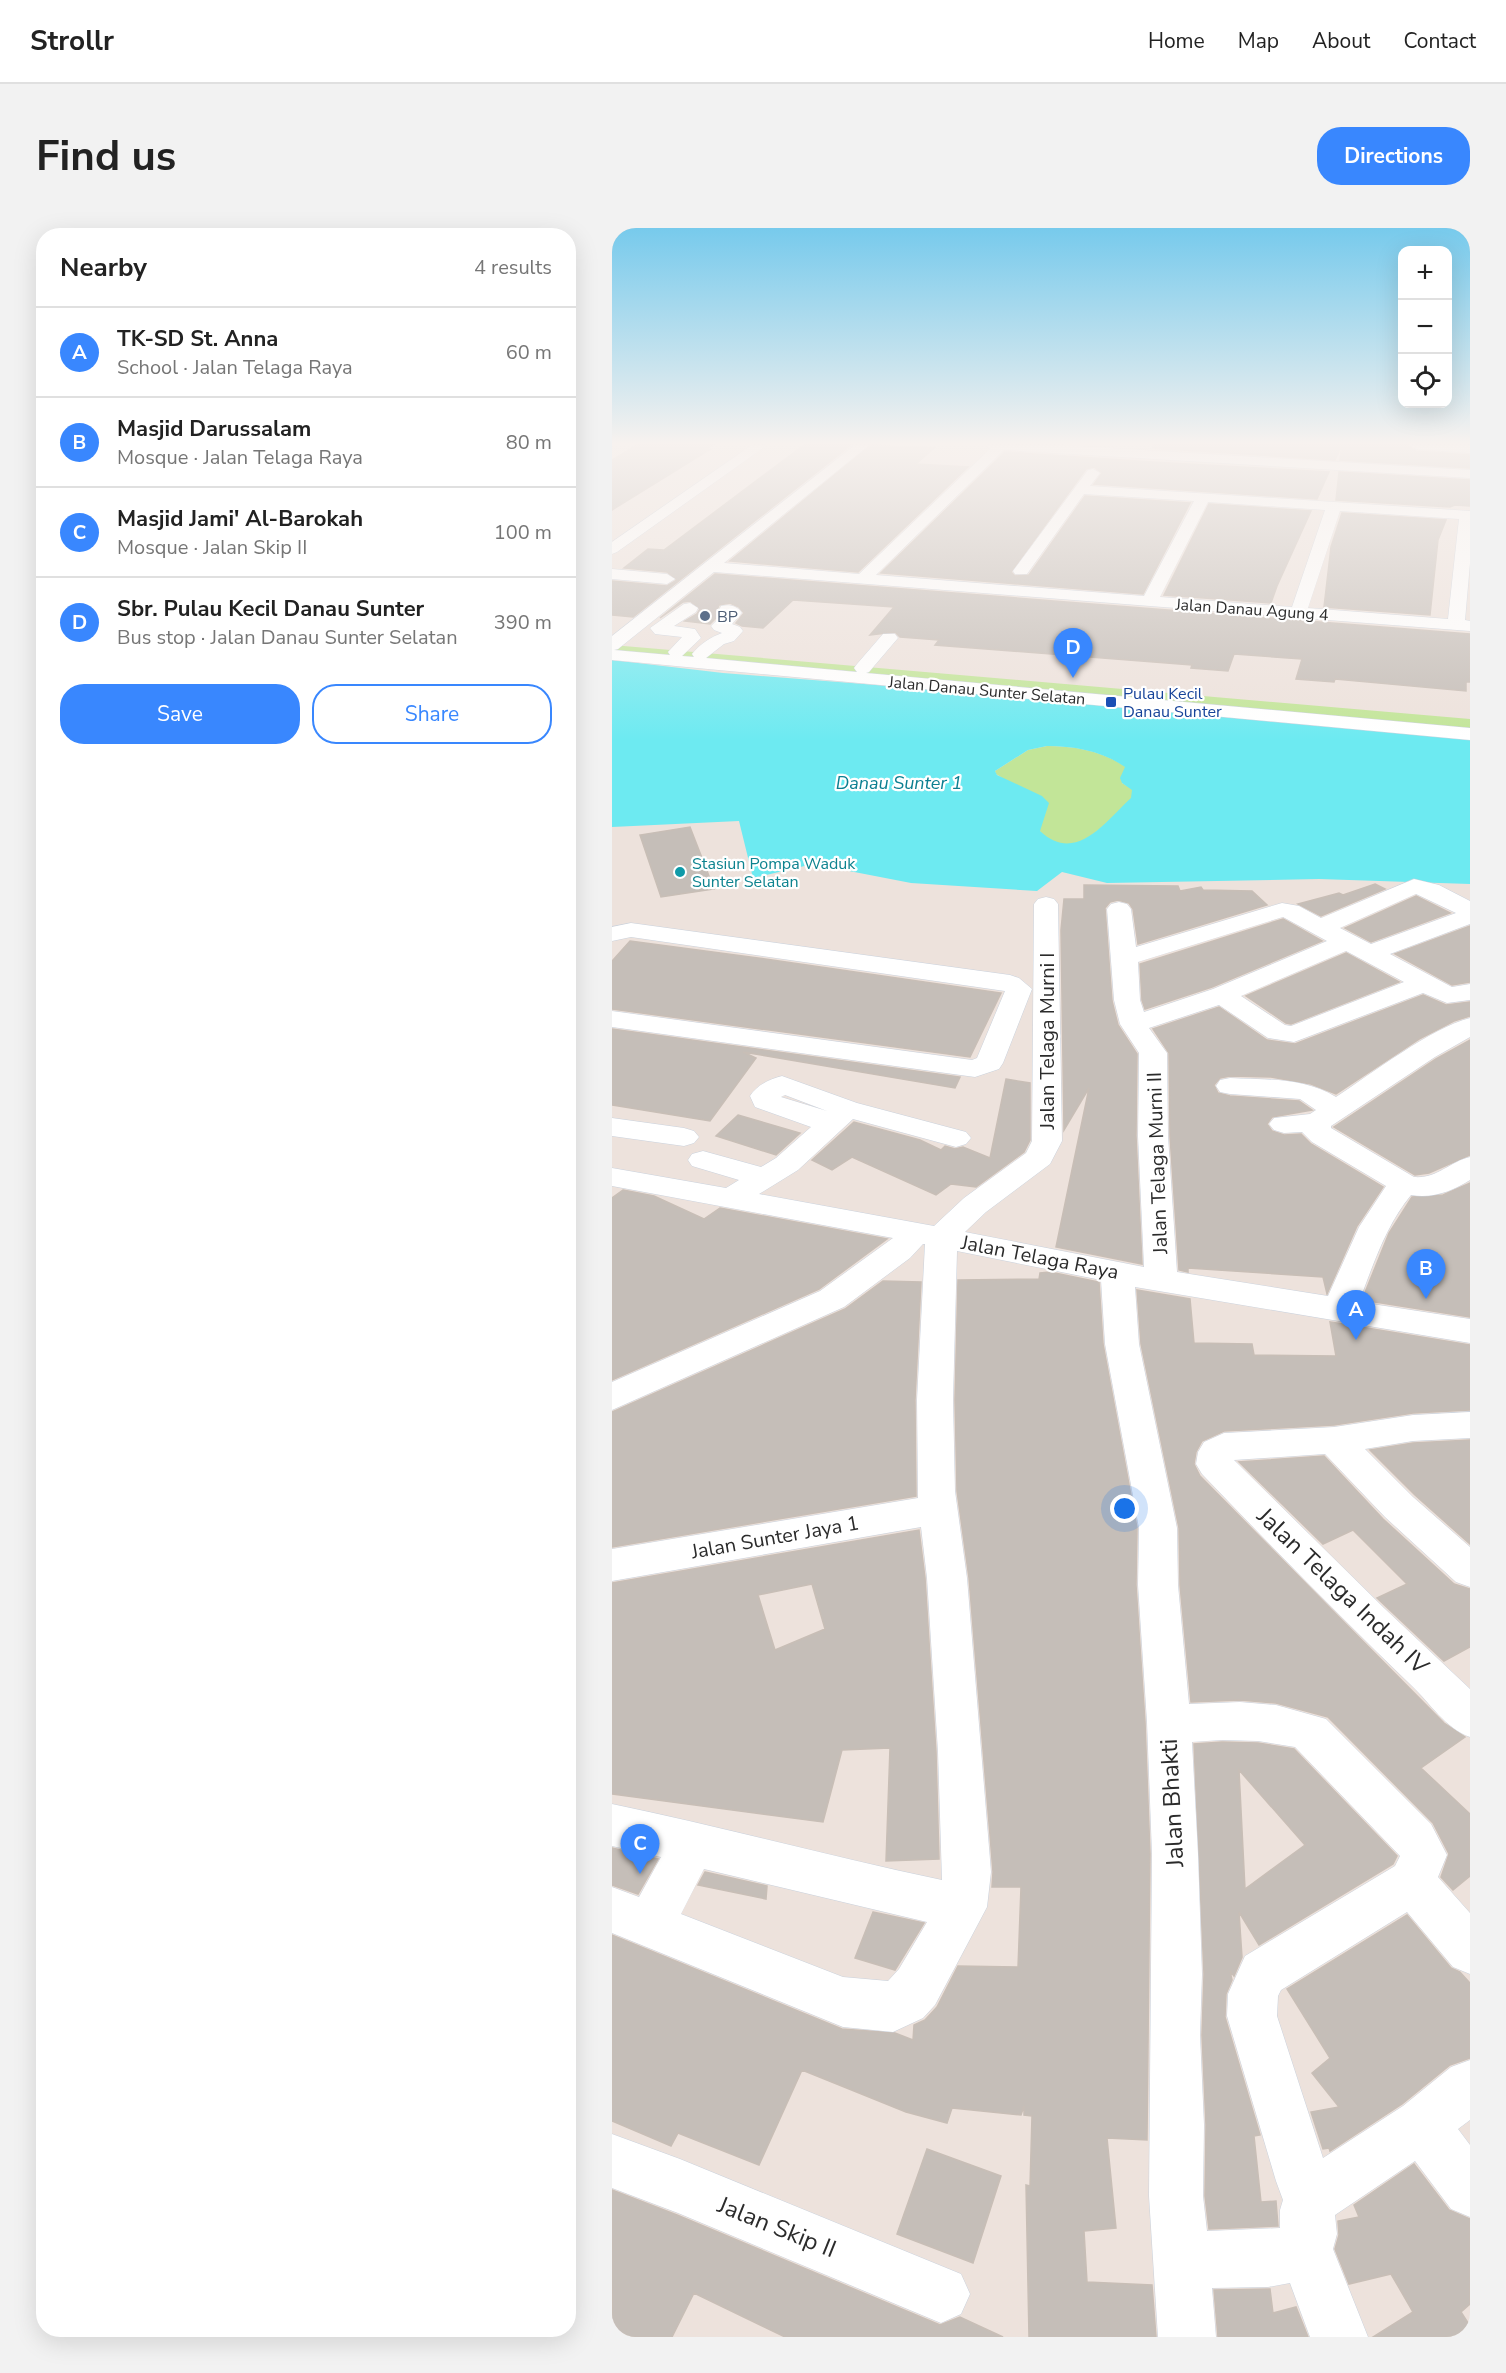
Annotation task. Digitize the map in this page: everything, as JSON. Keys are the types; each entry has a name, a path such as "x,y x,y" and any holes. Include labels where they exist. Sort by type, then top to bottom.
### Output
{"street":[{"path":"612,645 740,543"},
{"path":"864,579 899,543"},
{"path":"1037,543 1015,570 1044,572"},
{"path":"1150,602 1154,580 1176,543"},
{"path":"1298,613 1321,543"},
{"path":"1463,626 1467,543"},
{"path":"882,560 905,562"},
{"name":"Jalan Danau Agung 4","path":"711,567 1463,626"},
{"path":"612,574 667,579"},
{"path":"664,605 695,608 685,609 659,628 689,633 693,638 677,652"},
{"path":"701,654 734,631 720,626 734,613 727,610"},
{"path":"642,621 664,624"},
{"path":"863,668 889,638"},
{"name":"Jalan Danau Sunter Selatan","path":"612,645 1470,719"},
{"name":"Jalan Danau Sunter Selatan","path":"612,655 1470,734"},
{"path":"1319,928 1414,886 1431,890 1470,911"},
{"name":"Jalan Telaga Murni I","path":"612,1397 832,1299 899,1251 975,1204 1039,1158 1047,1141 1046,904"},
{"name":"Jalan Telaga Murni II","path":"1119,909 1127,1000 1133,1024 1153,1053 1153,1136 1161,1280"},
{"path":"1125,958 1278,910 1290,911 1451,996 1469,991"},
{"path":"1133,1024 1357,948 1470,916"},
{"path":"612,1019 975,1069 988,1064 1019,989 1010,983 631,930 614,932"},
{"path":"1222,995 1278,1032 1294,1034 1425,983"},
{"path":"1470,1026 1425,1051 1326,1116 1316,1130 1322,1136 1404,1184 1419,1189 1435,1186 1470,1166"},
{"path":"1230,1086 1309,1093 1326,1116"},
{"path":"733,1197 787,1164 839,1116 956,1138"},
{"path":"1284,1124 1326,1116"},
{"path":"612,1127 684,1137"},
{"path":"703,1160 766,1178"},
{"name":"Jalan Telaga Raya","path":"612,1177 928,1234 1117,1273 1470,1331"},
{"path":"1340,1308 1366,1246 1392,1197 1404,1184"},
{"path":"683,1842 686,1852 684,1860 631,1917 843,2002 893,2007 905,2000 917,1987 963,1907 967,1872 947,1578 936,1491 935,1400 928,1234"},
{"name":"Jalan Bhakti","path":"1117,1273 1122,1344 1158,1528 1158,1585 1168,1724 1178,1974 1174,2035 1177,2125 1176,2196 1187,2337"},
{"path":"1334,1440 1413,1428 1470,1425"},
{"path":"1334,1440 1399,1508 1470,1571"},
{"name":"Jalan Telaga Indah IV","path":"1334,1440 1224,1447 1216,1452 1215,1464 1369,1620 1430,1676 1470,1718"},
{"name":"Jalan Sunter Jaya 1","path":"612,1565 938,1509"},
{"path":"1168,1724 1269,1721 1290,1725 1310,1733 1415,1839 1424,1855 1412,1882 1263,1973 1253,1994 1252,2016 1303,2181 1309,2222 1340,2337"},
{"path":"612,1825 679,1839 683,1842 858,1885 963,1907"},
{"path":"1412,1882 1470,1950"},
{"path":"1181,2259 1298,2254 1309,2222 1470,2086"},
{"path":"1422,2125 1470,2190"},
{"name":"Jalan Skip II","path":"612,2161 941,2294"}],"green space":[{"path":"612,645 1470,719 1470,734 612,655"},
{"path":"1047,746 1088,750 1117,762 1126,767 1122,783 1132,789 1132,798 1104,825 1094,834 1072,844 1060,844 1044,836 1013,789 995,771 1028,750"}],"water":[{"name":"Danau Sunter 1","path":"612,660 723,673 991,694 1470,739 1470,884 1319,879 1107,883 1062,872 1037,891 911,883 813,864 753,878 739,821 612,827","holes":["1057,746 1088,750 1125,767 1120,778 1122,783 1132,790 1131,798 1101,828 1078,842 1066,843 1053,840 1040,831 1049,803 1042,796 997,775 995,771 1028,750"]}],"building":[{"path":"673,543 726,543 633,617 612,615 612,581 667,586 677,580 667,572 624,568 648,549 664,550"},
{"path":"751,543 888,543 858,572 730,561"},
{"path":"911,543 1032,543 1011,572 1015,576 1029,575 1051,543 1169,543 1143,594 881,573"},
{"path":"1190,543 1296,543 1271,603 1164,595"},
{"path":"1332,543 1438,543 1430,615 1324,607"},
{"path":"715,574 1470,634 1470,682 1466,682 1466,691 1335,679 1334,682 1296,679 1302,659 1234,654 1228,671 1191,668 1192,665 935,645 939,640 900,637 895,632 870,635 894,607 793,600 763,628 742,626 736,623 744,613 739,607 730,603 719,605 717,610 720,614 710,624 685,621 697,614 700,609 690,601 683,602 660,618"},
{"name":"Stasiun Pompa Waduk Sunter Selatan","path":"690,827 714,889 661,897 640,835"},
{"path":"1375,884 1385,889 1321,916 1298,904 1339,893 1343,895"},
{"path":"1084,885 1178,886 1180,891 1201,887 1203,890 1252,891 1267,905 1138,944 1133,909 1129,903 1118,900 1110,902 1105,908 1112,1001 1118,1025 1137,1054 1136,1136 1142,1264 1056,1247 1089,1088 1064,1130 1061,930 1064,899 1084,899"},
{"path":"1416,896 1450,913 1371,942 1345,928"},
{"path":"1283,919 1322,941 1212,987 1145,1009 1142,1000 1140,964"},
{"path":"1470,926 1470,982 1452,985 1395,954"},
{"path":"630,941 1001,993 970,1057 612,1009 612,961"},
{"path":"1346,953 1399,982 1291,1024 1246,996"},
{"path":"1423,995 1446,1005 1470,1002 1470,1016 1454,1021 1419,1039 1336,1094 1311,1084 1271,1077 1230,1076 1220,1078 1214,1085 1218,1093 1230,1096 1299,1101 1312,1110 1272,1117 1267,1124 1272,1131 1284,1135 1301,1134 1311,1144 1383,1187 1357,1226 1327,1294 1323,1277 1188,1268 1188,1272 1179,1270 1170,1136 1169,1053 1153,1029 1219,1007 1267,1040 1295,1044"},
{"path":"612,1029 960,1077 955,1088 743,1052 756,1058 710,1121 612,1105"},
{"path":"1470,1040 1470,1155 1429,1173 1415,1175 1334,1127 1436,1059"},
{"path":"1006,1079 1030,1083 1030,1140 1024,1152 976,1187 951,1184 936,1195 852,1157 832,1170 812,1160 854,1122 920,1140 941,1150 945,1146 955,1149 963,1147 990,1158"},
{"path":"738,1115 800,1133 776,1155 716,1136"},
{"path":"1470,1183 1470,1317 1362,1300 1389,1233 1412,1197 1443,1195"},
{"path":"623,1190 654,1196 704,1219 720,1208 887,1239 819,1289 612,1380 612,1198"},
{"path":"1050,1272 1099,1282 1103,1344 1137,1528 1136,1585 1145,1722 1150,1854 1147,2140 1107,2138 1116,2228 1084,2231 1087,2282 1152,2285 1156,2337 1029,2337 1026,2185 1030,2186 1032,2116 1024,2115 1024,2106 1021,2115 952,2108 947,2123 906,2112 802,2070 759,2165 678,2133 671,2146 612,2121 612,1935 842,2029 895,2033 913,2040 914,2025 925,2020 937,2007 958,1966 1018,1967 1021,1887 992,1887 993,1872 969,1578 957,1491 955,1400 958,1280 1039,1279 1040,1273"},
{"path":"883,1281 921,1282 915,1400 916,1496 612,1547 612,1412 845,1309"},
{"path":"1137,1290 1190,1299 1194,1343 1252,1344 1254,1355 1336,1356 1330,1322 1470,1345 1470,1410 1413,1413 1334,1425 1224,1431 1202,1441 1196,1452 1194,1464 1200,1476 1444,1723 1465,1737 1421,1768 1470,1814 1470,1876 1453,1890 1441,1877 1449,1854 1433,1823 1328,1717 1276,1703 1240,1700 1191,1702 1180,1585 1179,1528 1141,1344"},
{"path":"1470,1440 1470,1544 1415,1495 1370,1450 1413,1443"},
{"path":"1324,1456 1383,1519 1454,1584 1470,1589 1470,1647 1444,1661 1377,1598 1407,1584 1353,1530 1323,1544 1239,1462"},
{"path":"919,1530 925,1578 936,1752 939,1859 886,1861 890,1748 842,1750 823,1822 612,1794 612,1583","holes":["812,1584 825,1629 775,1650 758,1595"]},
{"path":"1258,1743 1294,1749 1397,1856 1393,1864 1259,1945 1239,1912 1242,1957 1234,1976 1230,1971 1232,1980 1226,1994 1225,2017 1260,2135 1254,2136 1261,2202 1276,2201 1278,2226 1209,2229 1205,2196 1206,2125 1202,2035 1204,1974 1194,1744","holes":["1239,1770 1305,1845 1245,1889"]},
{"path":"612,1848 658,1859 638,1894 612,1885"},
{"path":"705,1872 767,1886 766,1899 698,1885"},
{"path":"873,1912 924,1923 895,1970 855,1958"},
{"path":"1407,1915 1451,1968 1460,1972 1470,1983 1470,2058 1450,2065 1402,2104 1330,2151 1329,2148 1323,2149 1311,2112 1339,2107 1312,2073 1330,2058 1287,1989"},
{"path":"927,2149 1001,2176 973,2263 897,2234"},
{"path":"1414,2164 1449,2210 1470,2219 1470,2304 1461,2312 1470,2326 1470,2337 1373,2337 1413,2312 1391,2274 1349,2284 1335,2249 1339,2235 1338,2221 1359,2217 1354,2205"},
{"path":"612,2190 940,2325 960,2317 1003,2337 785,2337 694,2293 672,2337 612,2337"},
{"path":"1270,2289 1273,2313 1296,2307 1308,2337 1218,2337 1214,2290"}],"tunnel":[{"path":"699,608 727,610"}],"place":[{"name":"BP","path":"705,616"},
{"name":"Sbr. Pulau Kecil Danau Sunter","path":"1073,678"},
{"name":"Pulau Kecil Danau Sunter","path":"1111,702"},
{"name":"Stasiun Pompa Waduk Sunter Selatan","path":"680,872"},
{"name":"Masjid Darussalam","path":"1426,1299"},
{"name":"TK-SD St. Anna","path":"1356,1340"},
{"name":"Masjid Jami' Al-Barokah","path":"640,1874"}]}
